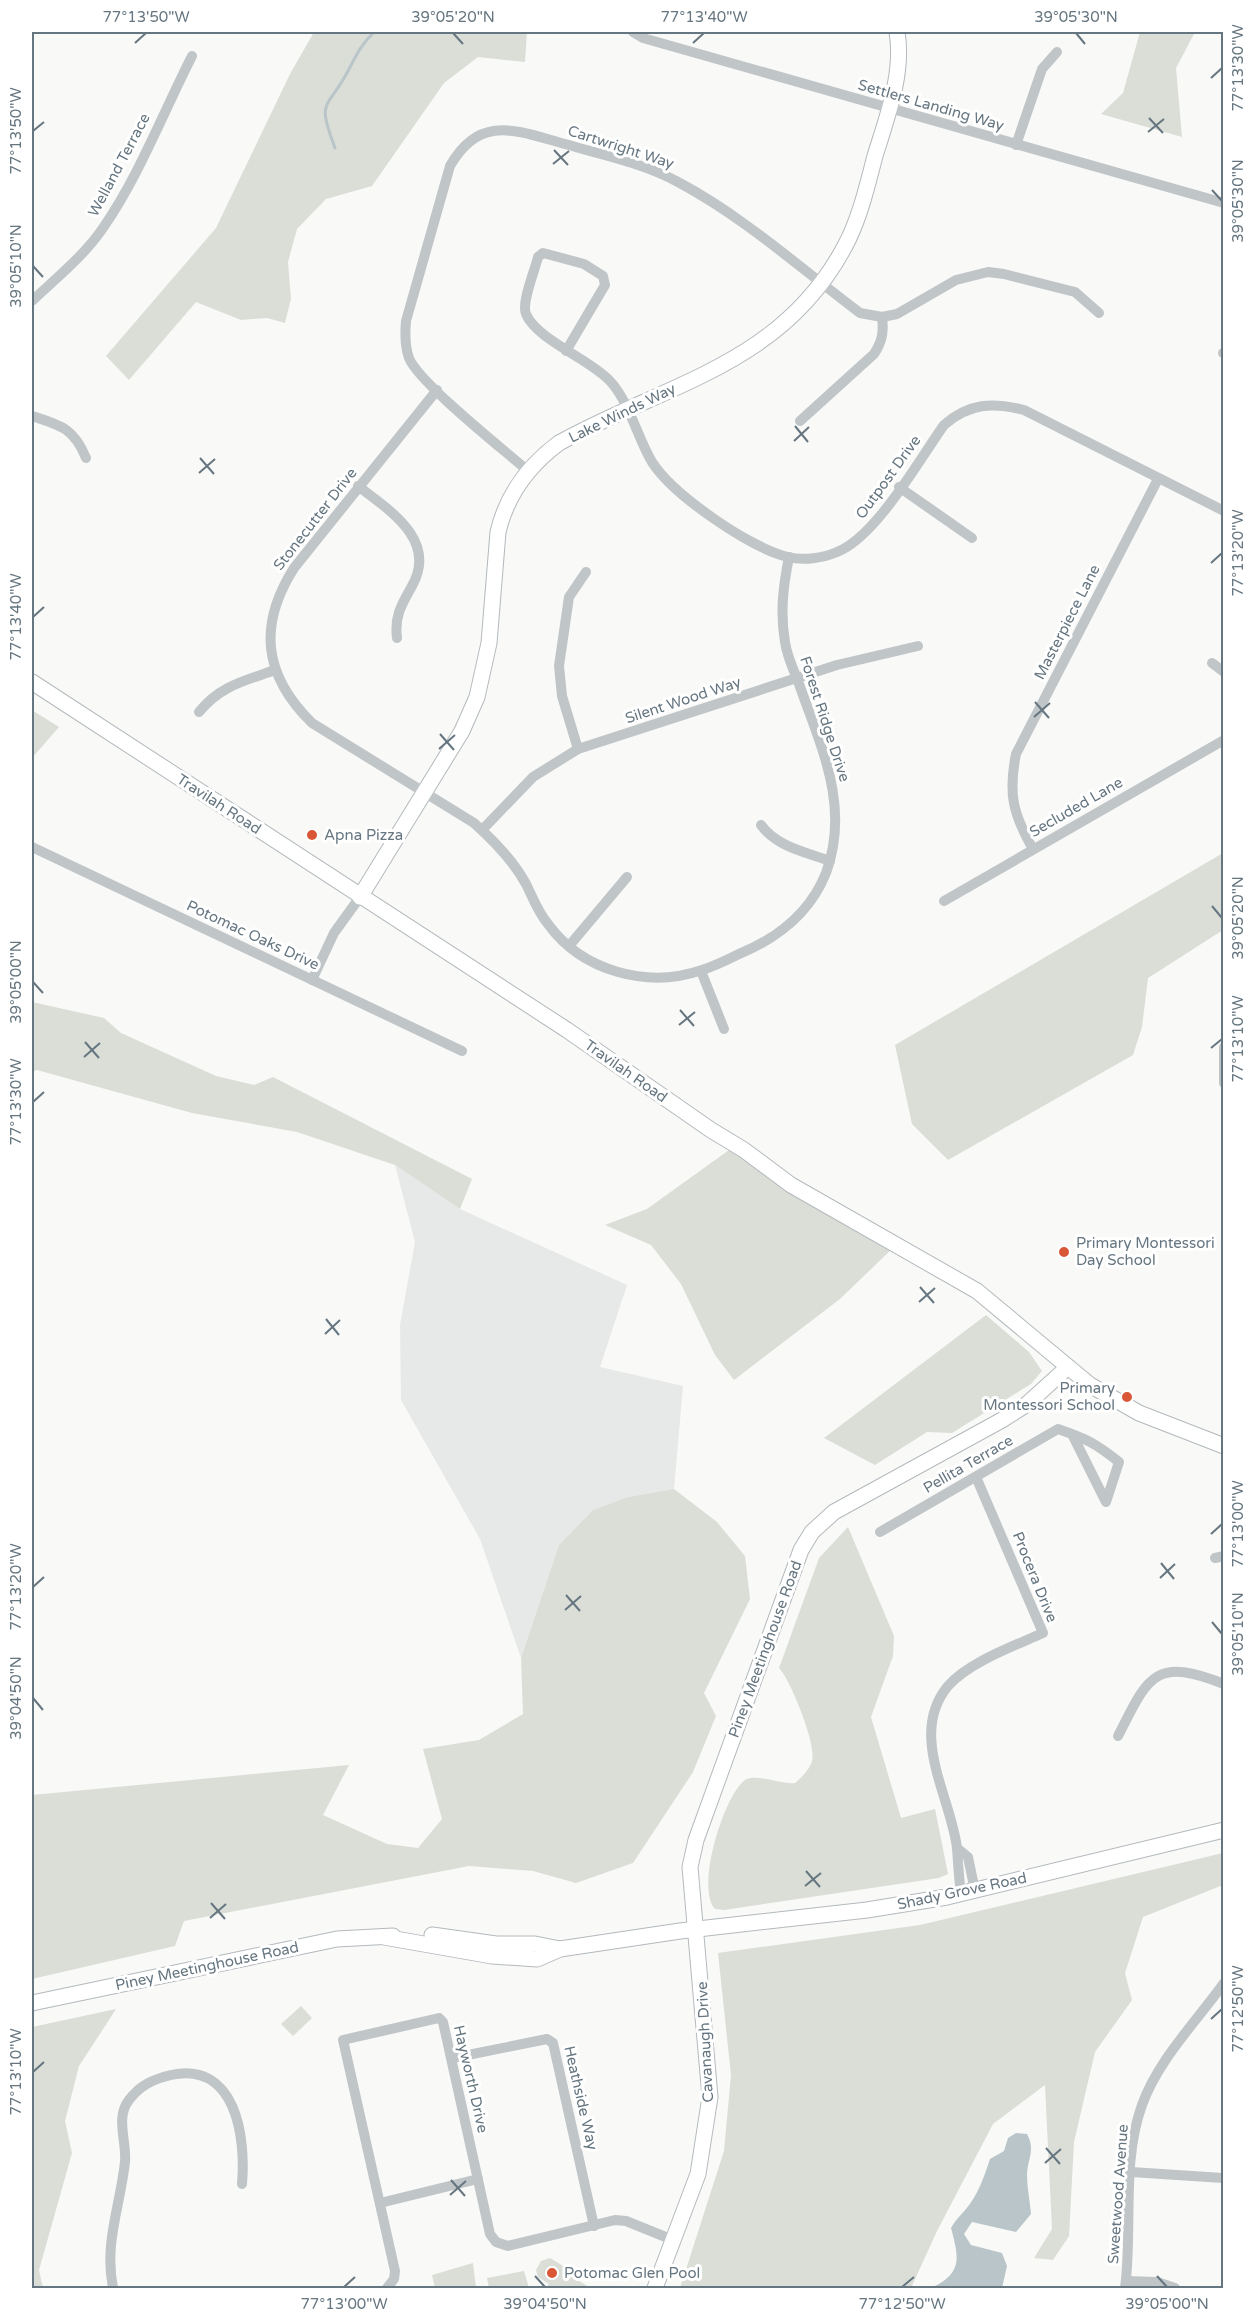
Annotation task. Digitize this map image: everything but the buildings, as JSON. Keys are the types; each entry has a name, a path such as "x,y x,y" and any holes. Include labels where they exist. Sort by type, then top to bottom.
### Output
{"main road":[{"name":"Lake Winds Way","path":"360,897 462,731 477,697 489,643 498,532 509,498 528,471 560,443 588,427 628,411 760,344 792,318 821,284 846,244 858,215 889,109 898,69 897,32"},
{"name":"Travilah Road","path":"32,682 567,1030 711,1130 744,1150 791,1185 977,1291 1015,1320 1090,1385 1139,1413 1224,1446"},
{"name":"Piney Meetinghouse Road","path":"32,2003 337,1939 384,1937 492,1956 537,1959 560,1949 696,1930 690,1867 696,1840 793,1568 812,1532 848,1503 1002,1420 1027,1404 1068,1367"},
{"name":"Shady Grove Road","path":"696,1930 855,1911 968,1892 1224,1830"},
{"name":"Cavanaugh Drive","path":"655,2289 698,2174 710,2097 696,1930"}],"street":[{"name":"Settlers Landing Way","path":"633,32 643,38 1224,203"},
{"path":"1016,145 1041,69 1056,52"},
{"name":"Welland Terrace","path":"32,301 88,247 102,229 120,200 192,56"},
{"name":"Cartwright Way","path":"528,471 423,378 409,358 406,321 450,166 460,148 486,131 510,129 632,163 676,180 728,212 860,313 882,317"},
{"name":"Outpost Drive","path":"566,351 605,285 603,276 584,264 543,253 538,257 524,309 527,317 566,351 596,368 612,383 651,461 680,493 757,546 789,557 822,556 853,544 871,528 944,425 954,416 980,405 990,404 1024,410 1224,511"},
{"path":"800,421 874,354 880,344 884,329 882,317 897,314 956,280 988,272 1004,274 1075,292 1099,313"},
{"name":"Stonecutter Drive","path":"424,793 312,723 294,705 275,670 269,632 279,591 294,568 437,390"},
{"path":"32,416 58,424 72,432 86,458"},
{"name":"Masterpiece Lane","path":"1033,849 1020,827 1012,805 1011,780 1016,754 1158,479"},
{"path":"358,486 412,532 418,553 416,579 397,612 395,624 397,638"},
{"path":"899,488 972,538"},
{"name":"Forest Ridge Drive","path":"424,793 482,830 511,860 547,924 569,946 605,968 636,977 676,976 701,971 755,948 788,926 811,902 830,861 837,831 835,799 785,645 781,615 789,557"},
{"path":"578,749 562,696 559,666 569,597 586,572"},
{"name":"Silent Wood Way","path":"482,830 533,777 578,749 837,665 918,646"},
{"path":"1212,663 1224,672"},
{"path":"199,712 212,696 223,689 275,670"},
{"name":"Secluded Lane","path":"944,901 1224,740"},
{"path":"761,825 768,835 779,842 830,861"},
{"name":"Potomac Oaks Drive","path":"32,847 462,1051"},
{"path":"569,946 627,877"},
{"path":"312,980 334,933 360,897"},
{"path":"701,971 724,1029"},
{"path":"1224,1047 1221,1053 1224,1083"},
{"name":"Pellita Terrace","path":"879,1532 1058,1429 1072,1434"},
{"path":"1072,1434 1092,1441 1119,1462 1106,1502 1087,1463 1072,1434"},
{"name":"Procera Drive","path":"968,1892 968,1857 957,1848 930,1740 939,1704 949,1686 956,1679 993,1655 1043,1633 976,1476"},
{"path":"1118,1736 1145,1685 1155,1677 1181,1670 1224,1684"},
{"name":"Sweetwood Avenue","path":"1126,2285 1131,2172 1137,2122 1149,2089 1167,2059 1224,1983"},
{"name":"Hayworth Drive","path":"387,2289 391,2284 394,2271 343,2040 440,2018 444,2022 453,2058 490,2234 496,2242 508,2246 615,2220 626,2221 673,2240"},
{"name":"Heathside Way","path":"453,2058 547,2039 553,2043 594,2226"},
{"path":"113,2289 109,2253 125,2160 122,2123 127,2102 141,2087 154,2079 184,2073 201,2075 221,2087 232,2102 244,2158 242,2184"},
{"path":"1131,2172 1224,2178"},
{"path":"380,2203 478,2179"},
{"path":"1126,2285 1157,2282 1175,2289"}],"shaded area":[{"path":"314,32 527,32 525,62 478,57 444,83 372,186 326,199 297,229 288,262 291,299 285,323 267,318 241,320 196,302 129,380 106,356 216,228 290,74"},
{"path":"1140,32 1195,32 1176,68 1182,137 1101,114 1123,93"},
{"path":"32,710 59,727 32,758"},
{"path":"1223,853 1223,930 1148,978 1142,1027 1133,1055 948,1160 912,1124 895,1045"},
{"path":"32,1002 104,1018 121,1033 216,1076 254,1085 273,1077 472,1179 460,1209 395,1165 297,1132 192,1113 37,1070 32,1072"},
{"path":"736,1145 896,1245 840,1299 734,1380 715,1355 681,1284 651,1245 605,1225 647,1209"},
{"path":"395,1165 460,1209 627,1285 600,1367 683,1386 674,1489 628,1497 593,1510 559,1545 521,1658 480,1539 401,1400 400,1325 415,1242"},
{"path":"986,1315 1029,1352 1042,1371 1031,1384 952,1433 927,1432 875,1465 824,1438"},
{"path":"674,1489 717,1522 745,1556 750,1599 704,1693 716,1716 693,1772 633,1863 576,1883 533,1871 469,1866 184,1921 175,1946 32,1979 32,1795 349,1765 323,1815 387,1844 418,1848 442,1819 423,1749 479,1740 523,1714 521,1658 559,1545 593,1510 628,1497"},
{"path":"848,1527 894,1636 893,1656 871,1717 901,1818 935,1809 948,1874 939,1878 724,1910 715,1909 710,1898 708,1882 710,1863 721,1822 737,1789 750,1778 795,1783 812,1761 807,1727 790,1685 779,1668 819,1558"},
{"path":"1223,1853 1223,1885 1143,1917 1125,1973 1132,2000 1095,2052 1074,2142 1069,2236 1053,2260 1034,2258 1052,2229 1045,2085 993,2124 937,2231 911,2288 680,2288 724,2151 731,2075 718,1953 920,1925"},
{"path":"301,2006 312,2018 293,2036 281,2024"},
{"path":"116,2009 79,2066 65,2121 72,2153 39,2270 43,2288 32,2288 32,2027"},
{"path":"1016,2133 1027,2134 1031,2145 1027,2185 1031,2214 1016,2232 972,2222 964,2234 971,2245 1002,2253 1007,2266 1002,2288 931,2288 949,2277 954,2270 957,2256 951,2228 974,2198 990,2159 1004,2151 1008,2138"},
{"name":"Potomac Glen Pool","path":"550,2258 590,2288 546,2288 549,2284 538,2277 536,2270 541,2261"},
{"path":"473,2263 476,2288 435,2288 432,2275"},
{"path":"524,2271 529,2288 489,2288 487,2278"}],"waterway":[{"path":"335,148 326,120 326,106 359,50 374,32"}],"place":[{"name":"Apna Pizza","path":"312,835"},
{"name":"Primary Montessori Day School","path":"1064,1252"},
{"name":"Primary Montessori School","path":"1127,1397"},
{"name":"Potomac Glen Pool","path":"552,2273"}]}
